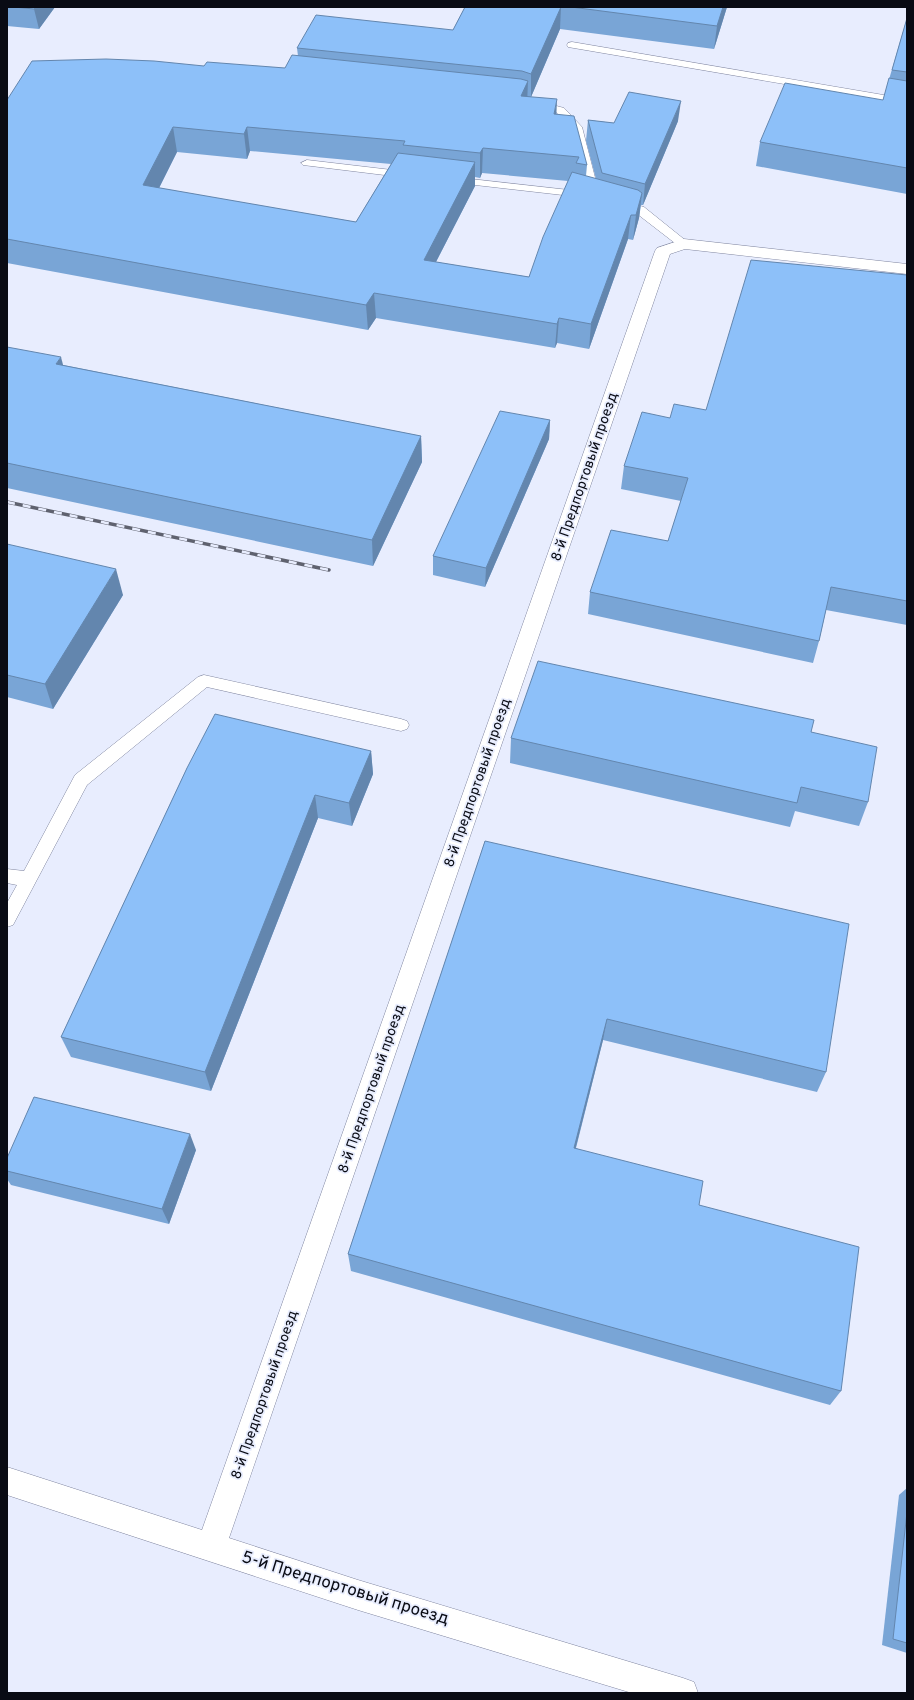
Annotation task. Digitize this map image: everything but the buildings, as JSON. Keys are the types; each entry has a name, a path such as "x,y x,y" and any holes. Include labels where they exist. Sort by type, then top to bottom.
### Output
{"street":[{"name":"8-й Предпортовый проезд","path":"212,1547 663,251 684,244 907,269"},
{"name":"5-й Предпортовый проезд","path":"7,1481 358,1594 683,1693"}],"lane":[{"path":"572,45 907,102"},
{"path":"521,99 560,110 576,127 594,197"},
{"path":"307,163 418,176"},
{"path":"442,178 577,193 594,197 640,210 684,244"},
{"path":"7,920 81,780 204,681 401,725"},
{"path":"7,876 28,879"}],"railway":[{"path":"7,502 329,570"}]}
